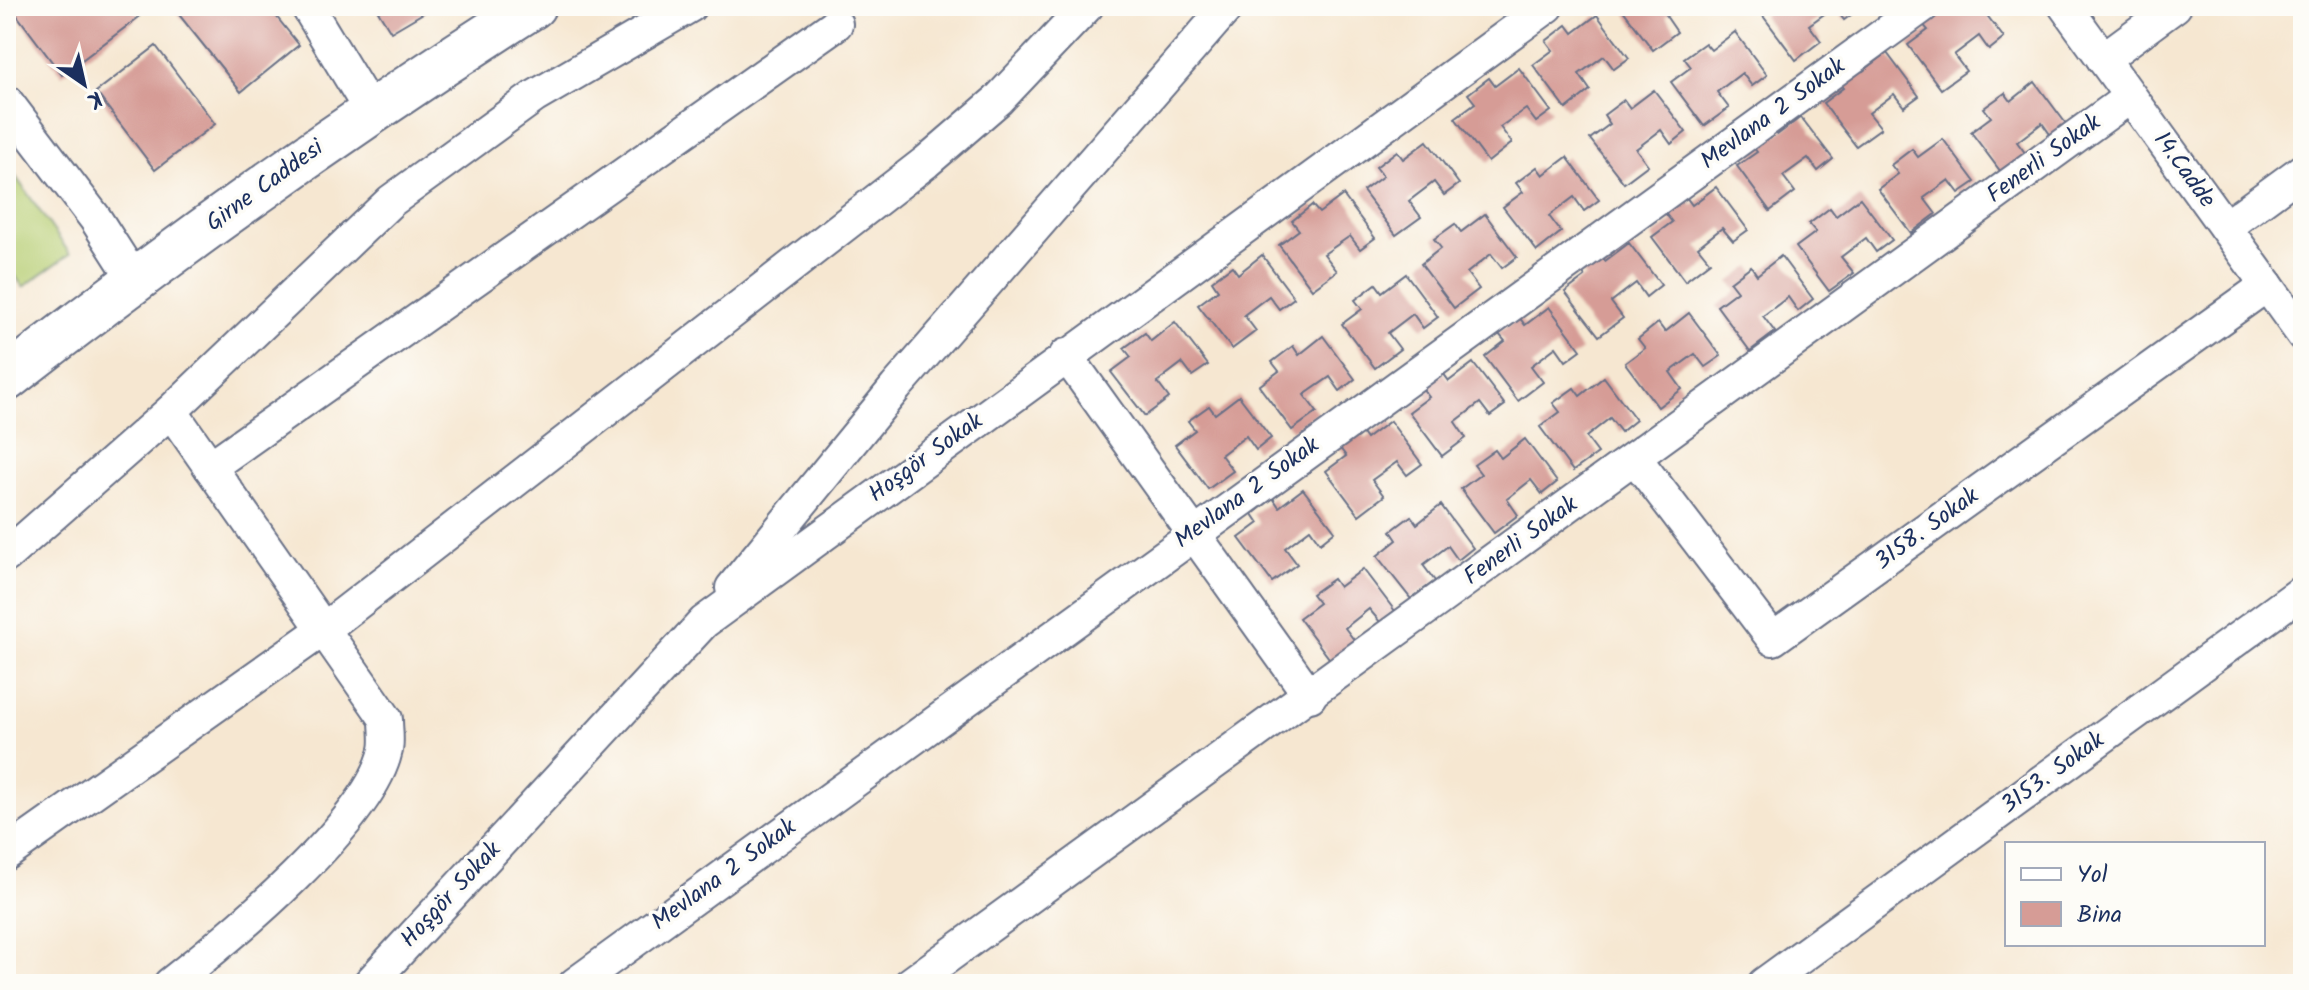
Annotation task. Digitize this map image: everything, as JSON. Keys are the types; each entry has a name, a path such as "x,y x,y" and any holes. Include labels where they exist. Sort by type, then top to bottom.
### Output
{"street":[{"path":"307,6 370,110"},
{"name":"Girne Caddesi","path":"6,379 134,279 370,110 533,6"},
{"path":"6,556 171,411 391,201 534,97 690,6"},
{"path":"6,854 324,629 926,162 998,100 1087,6"},
{"path":"704,622 896,387 1228,6"},
{"name":"Hoşgör Sokak","path":"369,984 704,622 1548,6"},
{"name":"Mevlana 2 Sokak","path":"575,984 1923,6"},
{"name":"14.Cadde","path":"2065,6 2303,335"},
{"path":"2103,59 2175,6"},
{"path":"210,467 836,24"},
{"name":"Fenerli Sokak","path":"910,984 2130,97"},
{"path":"6,101 95,218 134,279"},
{"path":"2225,227 2303,170"},
{"name":"3158. Sokak","path":"1635,458 1773,639 2267,285"},
{"path":"1066,355 1310,696"},
{"path":"170,984 309,864 368,792 386,751 386,719 171,411"},
{"name":"3153. Sokak","path":"1764,984 2303,591"}],"green space":[{"path":"9,167 70,254 23,287 6,262"}],"building":[{"path":"10,6 131,6 139,17 62,75"},
{"path":"172,6 268,6 299,45 241,92"},
{"path":"375,6 435,6 391,32"},
{"path":"1620,6 1679,6 1666,16 1677,32 1653,50"},
{"path":"1776,6 1857,6 1859,9 1844,20 1834,7 1809,25 1821,41 1796,60 1763,16"},
{"path":"1941,6 1948,14 1959,6 1980,6 2004,38 1989,50 1979,36 1954,55 1966,71 1941,89 1908,45 1928,30 1921,22"},
{"path":"1597,15 1629,58 1614,69 1604,56 1579,74 1590,90 1566,109 1533,65 1553,50 1546,41 1567,25 1573,33"},
{"path":"1735,32 1767,75 1752,86 1742,73 1717,92 1729,108 1704,126 1671,82 1691,67 1684,58 1705,43 1711,50"},
{"path":"156,46 215,124 155,170 96,92"},
{"path":"1887,53 1919,96 1904,107 1894,94 1869,113 1881,128 1856,146 1823,103 1843,88 1836,79 1857,63 1863,71"},
{"path":"1519,68 1551,111 1536,122 1526,109 1500,127 1512,143 1488,162 1455,118 1475,103 1468,94 1489,78 1495,86"},
{"path":"2035,82 2067,125 2052,137 2042,123 2017,142 2029,158 2004,176 1971,132 1991,117 1984,108 2005,93 2011,101"},
{"path":"1654,90 1686,132 1671,144 1661,130 1636,149 1648,165 1624,183 1590,139 1610,124 1604,115 1624,100 1630,108"},
{"path":"1801,117 1833,159 1818,171 1808,158 1783,176 1795,192 1770,211 1737,166 1757,152 1750,143 1771,127 1777,135"},
{"path":"1943,139 1975,182 1959,193 1949,180 1924,198 1936,214 1911,233 1878,189 1898,174 1891,165 1912,149 1918,157"},
{"path":"1427,141 1459,184 1444,195 1434,182 1409,201 1421,217 1396,235 1363,191 1383,176 1376,167 1397,151 1403,159"},
{"path":"1567,157 1599,200 1584,211 1574,197 1549,216 1561,232 1537,251 1503,207 1523,192 1516,183 1537,167 1543,175"},
{"path":"1716,187 1748,230 1733,241 1722,228 1698,247 1710,262 1685,281 1652,237 1672,222 1665,213 1686,197 1692,205"},
{"path":"1343,195 1375,238 1360,249 1350,236 1324,254 1337,271 1312,289 1279,245 1299,230 1292,221 1312,205 1319,213"},
{"path":"1860,198 1892,240 1876,252 1866,238 1841,257 1854,273 1829,291 1796,247 1816,232 1809,224 1830,208 1836,216"},
{"path":"1485,214 1517,257 1502,268 1491,254 1467,273 1479,289 1454,308 1421,264 1441,248 1434,239 1455,224 1461,232"},
{"path":"1629,243 1661,285 1646,297 1636,283 1611,302 1623,318 1599,336 1565,292 1585,277 1579,268 1599,253 1605,261"},
{"path":"1262,255 1294,298 1279,309 1269,296 1244,315 1256,331 1232,349 1198,305 1218,290 1212,281 1232,266 1238,274"},
{"path":"1781,256 1813,299 1798,311 1788,297 1763,316 1775,332 1750,351 1717,306 1737,291 1730,282 1751,266 1757,275"},
{"path":"1406,274 1438,317 1423,328 1413,314 1388,333 1400,349 1375,368 1342,324 1362,309 1355,300 1376,284 1382,292"},
{"path":"1549,307 1581,350 1566,361 1556,347 1531,366 1543,382 1518,401 1485,357 1505,341 1498,333 1519,317 1525,325"},
{"path":"1689,313 1721,356 1705,367 1695,354 1670,372 1682,389 1658,407 1625,363 1645,348 1638,339 1658,323 1665,332"},
{"path":"1175,322 1208,365 1192,376 1182,363 1157,382 1169,398 1145,416 1111,372 1131,357 1124,348 1145,333 1151,341"},
{"path":"1323,336 1355,379 1340,391 1330,377 1304,395 1317,412 1292,430 1259,386 1279,371 1272,362 1293,346 1299,355"},
{"path":"1473,363 1505,405 1490,416 1480,403 1455,422 1466,438 1442,456 1409,412 1429,397 1422,388 1443,373 1449,381"},
{"path":"1604,377 1636,420 1621,432 1610,418 1586,437 1598,453 1573,471 1540,427 1560,412 1553,403 1574,388 1580,396"},
{"path":"1239,396 1271,438 1256,450 1246,436 1221,455 1233,471 1208,489 1175,445 1195,430 1188,421 1209,406 1215,414"},
{"path":"1390,421 1422,464 1407,475 1397,462 1372,480 1384,496 1359,515 1326,471 1346,456 1339,447 1360,431 1366,439"},
{"path":"1525,439 1557,482 1542,494 1531,480 1507,499 1518,515 1494,533 1461,489 1481,474 1474,465 1495,450 1501,458"},
{"path":"1303,489 1335,531 1320,543 1310,529 1285,548 1297,564 1272,582 1239,538 1259,523 1253,514 1273,498 1279,507"},
{"path":"1441,505 1473,548 1458,560 1448,546 1423,565 1435,581 1411,599 1377,556 1397,540 1391,531 1411,516 1417,524"},
{"path":"1363,569 1395,611 1380,622 1369,609 1345,628 1357,644 1332,662 1299,618 1319,603 1312,594 1333,579 1339,587"}]}
